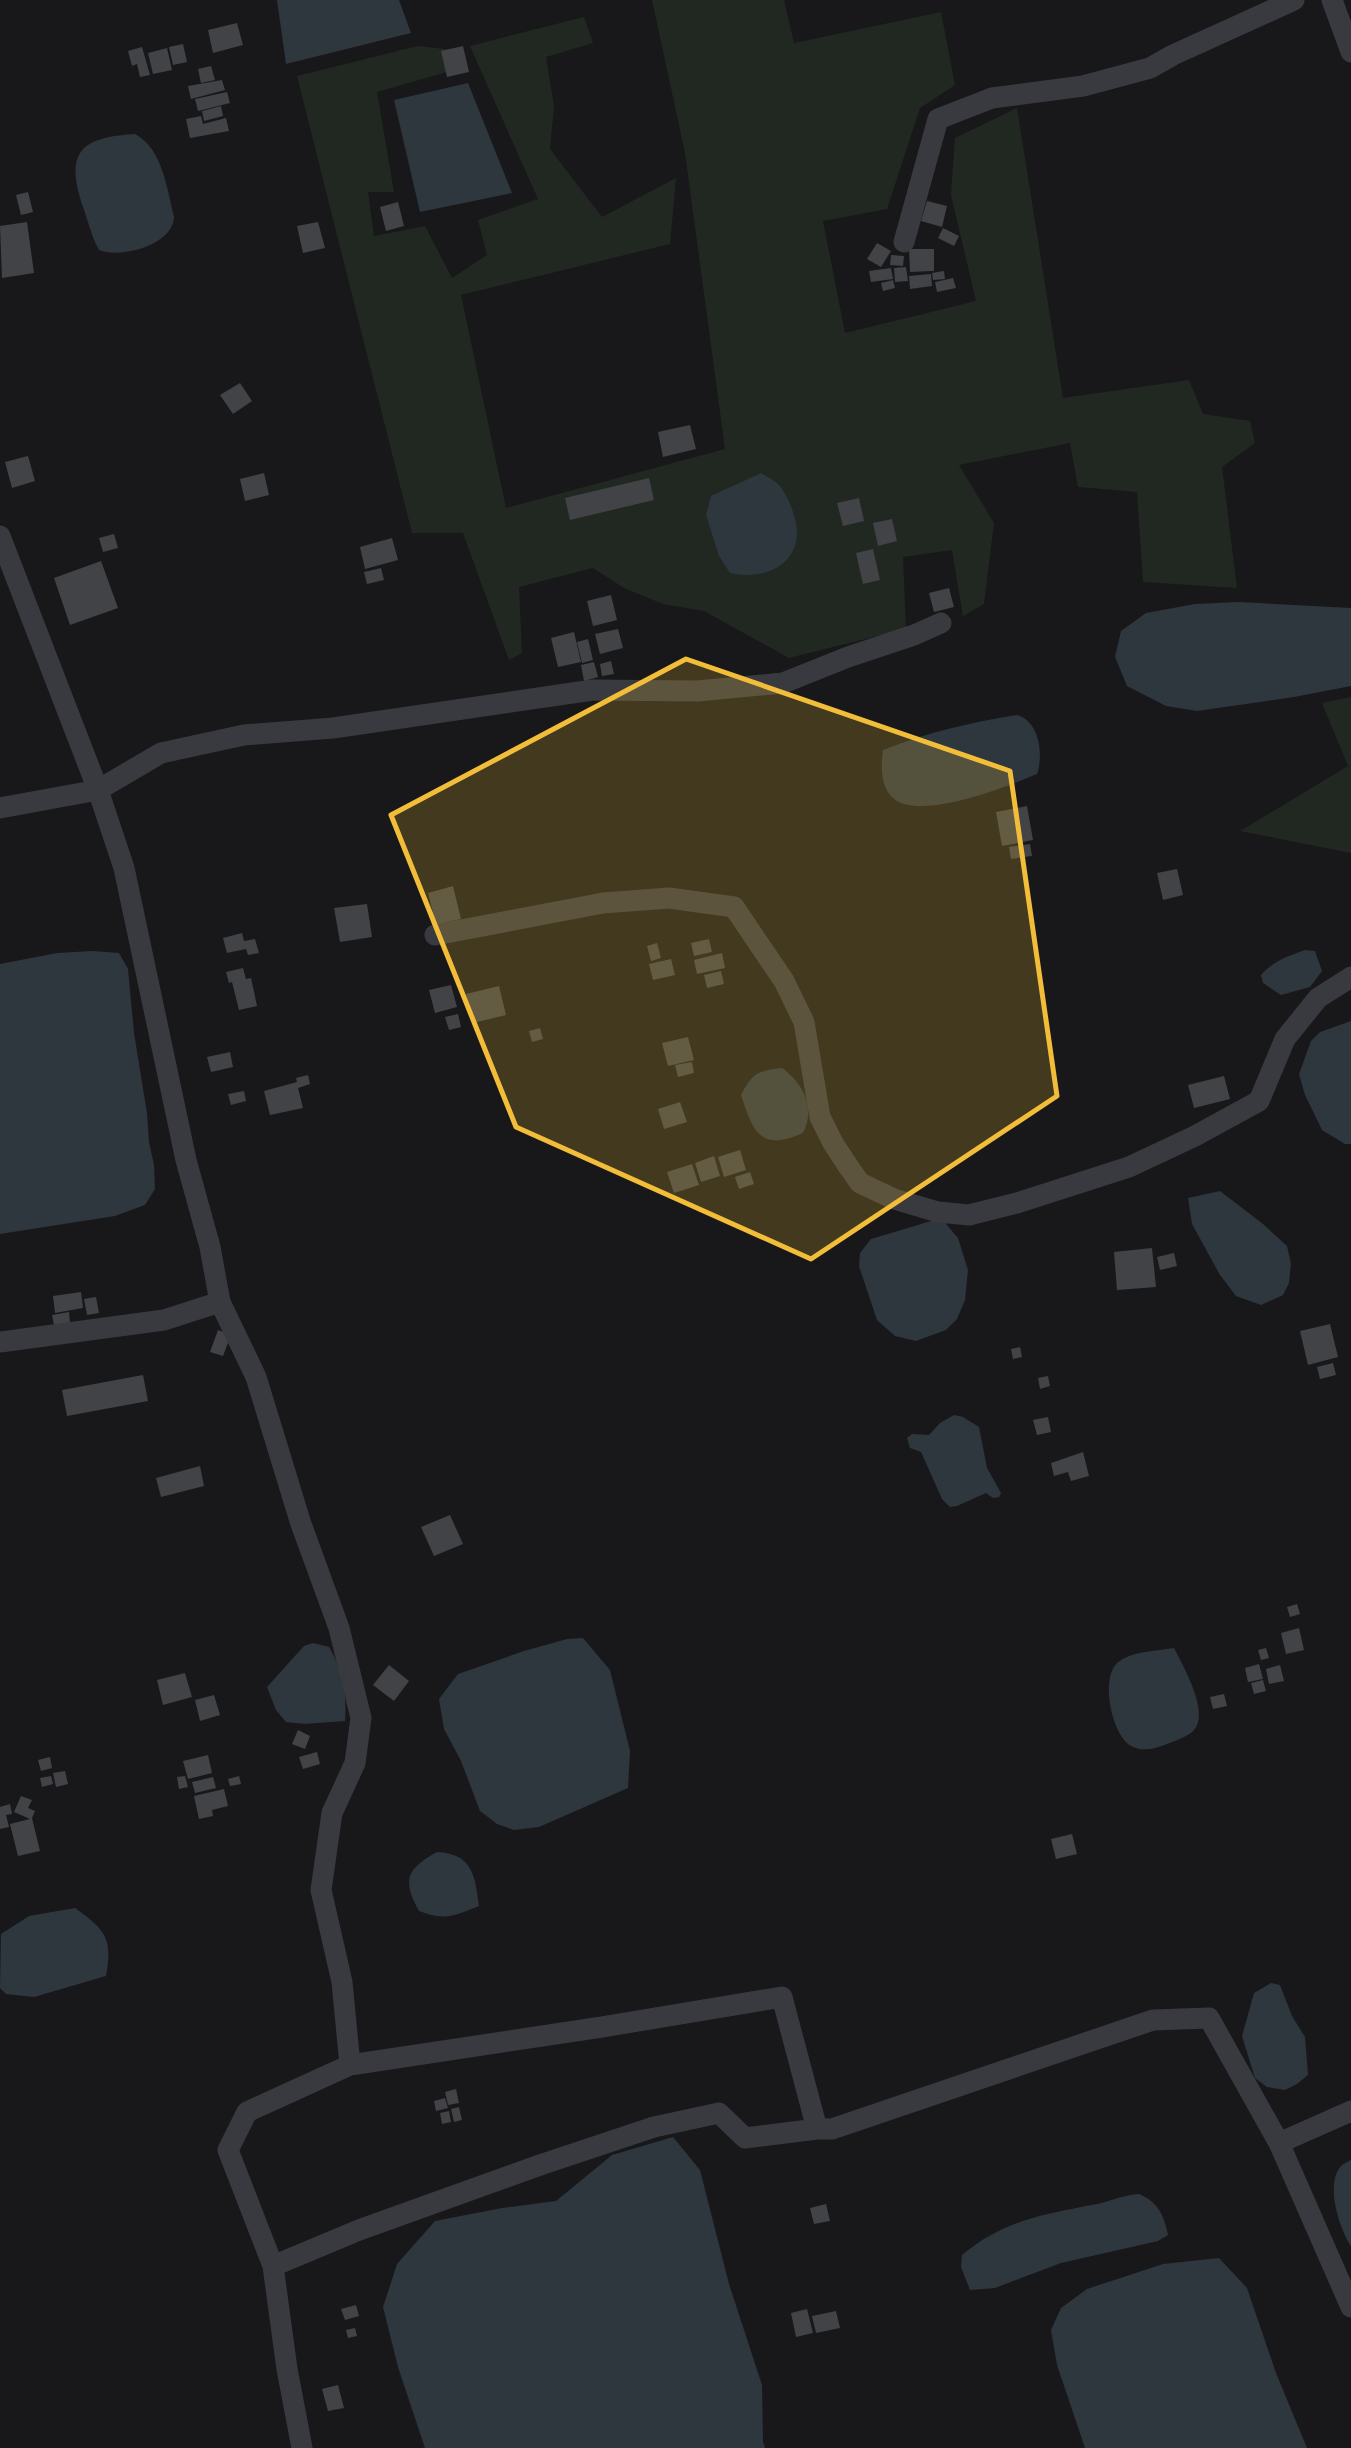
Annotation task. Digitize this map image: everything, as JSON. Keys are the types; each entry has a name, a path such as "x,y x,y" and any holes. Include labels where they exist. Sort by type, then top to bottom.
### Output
{"street":[{"path":"904,242 938,120 992,99 1083,86 1150,68 1294,0"},
{"path":"1332,0 1351,52"},
{"path":"0,536 98,790 124,868 186,1160 210,1247 220,1303 256,1377 302,1524 339,1628 361,1718 355,1763 332,1813 321,1890 342,1982 350,2065"},
{"path":"0,808 98,790 161,753 244,735 333,728 593,690 698,691 783,683 941,623"},
{"path":"435,935 603,903 669,898 734,908 784,981 804,1022 820,1117 833,1143 860,1183 894,1199 927,1209 970,1214 1017,1203 1129,1167 1195,1136 1259,1101 1285,1039 1318,998 1351,977"},
{"path":"0,1342 164,1320 220,1303"},
{"path":"302,2448 287,2369 274,2266 228,2150 247,2112 350,2065 782,1997 817,2129"},
{"path":"274,2266 359,2230 654,2127 719,2113 745,2137 832,2129 1153,2020 1209,2018 1279,2143 1351,2307"},
{"path":"1279,2143 1351,2111"}],"highlighted area":[{"path":"686,659 1010,771 1057,1096 811,1259 516,1127 391,815"}],"shaded area":[{"path":"277,0 399,0 411,33 286,64"},
{"path":"652,0 784,0 794,43 941,12 955,85 920,108 887,209 823,221 845,333 976,301 951,195 955,138 1017,108 1063,398 1189,380 1203,414 1250,421 1255,443 1222,467 1237,588 1143,582 1137,492 1078,487 1070,443 959,465 994,523 984,604 963,616 952,550 903,557 906,629 789,658 704,611 663,604 624,588 593,568 519,587 522,653 509,660 463,533 412,533 297,76 418,46 453,50 454,70 377,92 394,192 368,192 374,236 425,226 452,278 487,255 478,220 538,199 470,46 584,17 593,43 546,57 554,106 550,149 602,217 676,178 670,244 461,295 506,508 725,449 685,153"},
{"path":"468,83 512,193 420,212 394,100"},
{"path":"135,134 152,149 162,170 174,217 171,227 156,242 132,251 120,253 99,250 77,186 77,160 90,144 102,139"},
{"path":"761,473 777,483 788,499 797,530 796,544 782,564 772,570 745,575 730,573 719,556 706,515 711,496"},
{"path":"1239,602 1351,608 1351,686 1197,711 1166,706 1127,686 1115,657 1121,631 1146,613 1195,604"},
{"path":"1351,697 1351,853 1240,831 1348,766 1322,703"},
{"path":"1017,715 1030,724 1038,739 1040,757 1037,774 963,800 921,806 904,804 892,797 885,787 882,775 883,750 949,729"},
{"path":"1305,950 1315,951 1322,971 1310,987 1281,995 1263,983 1261,975 1271,966"},
{"path":"57,953 119,953 128,969 155,1189 145,1205 115,1216 0,1234 0,964"},
{"path":"1351,1021 1351,1144 1345,1144 1322,1130 1305,1095 1299,1074 1311,1041 1320,1032"},
{"path":"782,1068 796,1081 805,1097 808,1105 807,1124 803,1133 777,1140 768,1139 760,1135 755,1128 741,1095 757,1074"},
{"path":"1220,1191 1287,1246 1291,1264 1289,1283 1283,1295 1261,1305 1236,1296 1220,1275 1192,1224 1188,1198"},
{"path":"941,1218 958,1238 968,1270 965,1300 957,1319 946,1330 916,1341 895,1336 877,1320 859,1266 860,1253 871,1239"},
{"path":"954,1415 979,1427 987,1468 1001,1493 999,1497 993,1498 986,1493 950,1507 942,1499 921,1452 910,1448 907,1438 912,1434 929,1435 940,1423"},
{"path":"583,1638 610,1670 630,1751 628,1788 539,1827 514,1830 497,1824 480,1811 461,1761 444,1729 439,1699 458,1674 524,1651 567,1639"},
{"path":"313,1643 329,1647 338,1664 345,1692 345,1721 305,1724 286,1722 276,1710 267,1687 304,1646"},
{"path":"1174,1648 1194,1690 1199,1714 1197,1724 1190,1734 1163,1746 1135,1748 1124,1740 1118,1731 1110,1707 1109,1682 1112,1671 1117,1663 1129,1656"},
{"path":"437,1852 458,1857 470,1868 479,1906 449,1916 436,1916 419,1911 410,1891 410,1876 419,1864"},
{"path":"75,1908 93,1922 104,1936 108,1952 106,1976 34,1997 6,1994 0,1988 1,1934 29,1916"},
{"path":"1271,1983 1280,1985 1292,2016 1305,2037 1308,2075 1285,2090 1267,2087 1255,2078 1242,2036 1254,1993"},
{"path":"673,2137 700,2170 729,2284 762,2385 765,2448 425,2448 398,2367 383,2307 397,2264 435,2221 556,2201 612,2155"},
{"path":"1351,2160 1351,2246 1338,2218 1334,2184 1341,2166"},
{"path":"1139,2194 1151,2201 1162,2215 1168,2235 1158,2241 1061,2263 995,2288 970,2290 961,2267 962,2255 978,2243 1026,2220"},
{"path":"1219,2258 1247,2288 1276,2373 1307,2448 1085,2448 1057,2365 1051,2330 1061,2308 1087,2289 1163,2264"}],"building":[{"path":"237,23 243,45 213,53 208,30"},
{"path":"183,44 187,62 173,65 169,47"},
{"path":"463,46 469,72 447,77 441,51"},
{"path":"142,47 150,75 140,77 137,64 132,66 128,51"},
{"path":"167,48 172,70 153,74 148,53"},
{"path":"211,66 215,80 201,83 198,69"},
{"path":"222,80 225,90 191,99 188,86"},
{"path":"227,92 230,103 198,111 195,99"},
{"path":"221,106 223,116 204,121 202,111"},
{"path":"201,116 203,124 226,118 229,131 190,138 186,119"},
{"path":"28,192 33,212 21,215 16,195"},
{"path":"927,201 947,206 942,227 921,221"},
{"path":"398,202 404,226 386,231 380,207"},
{"path":"27,222 34,273 2,278 0,226"},
{"path":"318,222 325,248 303,253 297,226"},
{"path":"943,228 959,236 954,246 938,238"},
{"path":"877,243 891,251 881,267 867,259"},
{"path":"909,249 934,249 934,271 910,272"},
{"path":"891,255 904,256 903,266 890,265"},
{"path":"906,267 908,281 895,282 894,268"},
{"path":"891,268 893,279 871,282 869,271"},
{"path":"944,271 945,279 933,280 932,273"},
{"path":"931,274 932,286 910,289 909,276"},
{"path":"953,278 956,288 937,292 935,282"},
{"path":"893,280 895,288 883,291 881,283"},
{"path":"240,383 252,401 233,414 220,395"},
{"path":"690,425 696,449 663,457 658,432"},
{"path":"28,456 35,481 12,488 5,462"},
{"path":"264,473 269,495 245,501 240,479"},
{"path":"649,478 654,500 570,520 565,498"},
{"path":"859,498 864,521 843,526 837,503"},
{"path":"892,519 897,541 878,546 873,523"},
{"path":"114,534 118,548 103,552 99,538"},
{"path":"392,538 398,560 365,569 360,547"},
{"path":"873,549 880,580 863,584 856,553"},
{"path":"101,561 118,608 70,625 54,578"},
{"path":"381,568 384,580 367,584 364,572"},
{"path":"949,588 954,607 934,612 929,593"},
{"path":"611,595 617,620 593,626 587,601"},
{"path":"618,629 623,648 600,654 595,634"},
{"path":"574,632 581,662 558,667 551,638"},
{"path":"588,639 593,660 582,663 577,642"},
{"path":"611,661 614,674 602,676 600,664"},
{"path":"594,662 598,677 584,681 581,665"},
{"path":"1027,806 1033,840 1002,846 996,812"},
{"path":"1030,844 1032,856 1011,859 1009,847"},
{"path":"1177,869 1183,895 1163,900 1157,873"},
{"path":"453,886 461,919 436,925 428,893"},
{"path":"367,904 372,937 340,942 334,908"},
{"path":"242,933 244,941 255,939 259,953 248,955 246,949 227,953 223,938"},
{"path":"709,939 712,952 694,956 691,943"},
{"path":"657,943 661,958 651,961 647,946"},
{"path":"722,953 725,968 697,974 694,960"},
{"path":"671,959 675,975 653,980 649,964"},
{"path":"243,968 246,979 251,978 257,1006 239,1010 232,982 229,983 226,972"},
{"path":"721,971 724,984 707,988 704,975"},
{"path":"451,985 457,1007 435,1013 429,990"},
{"path":"499,986 506,1015 473,1023 466,994"},
{"path":"458,1014 461,1027 449,1030 445,1017"},
{"path":"540,1028 543,1039 532,1042 529,1031"},
{"path":"688,1037 694,1060 668,1066 662,1043"},
{"path":"230,1052 233,1067 211,1072 207,1057"},
{"path":"692,1062 694,1073 678,1077 675,1065"},
{"path":"308,1075 310,1084 298,1088 303,1108 270,1115 264,1091 297,1082 296,1078"},
{"path":"1224,1076 1230,1099 1194,1108 1188,1085"},
{"path":"244,1091 246,1101 231,1105 228,1094"},
{"path":"680,1102 687,1122 664,1129 658,1109"},
{"path":"740,1150 746,1170 724,1177 718,1157"},
{"path":"714,1156 720,1176 701,1182 695,1163"},
{"path":"692,1164 699,1185 674,1193 667,1172"},
{"path":"750,1172 754,1184 739,1189 735,1177"},
{"path":"1152,1248 1156,1287 1117,1290 1114,1252"},
{"path":"1174,1253 1177,1266 1160,1270 1157,1257"},
{"path":"81,1292 83,1308 55,1313 53,1296"},
{"path":"96,1297 99,1313 87,1315 84,1299"},
{"path":"69,1312 70,1323 54,1325 52,1315"},
{"path":"1330,1324 1338,1357 1308,1365 1300,1331"},
{"path":"218,1330 231,1335 223,1356 210,1352"},
{"path":"1020,1347 1022,1357 1013,1359 1011,1349"},
{"path":"1333,1363 1336,1375 1320,1379 1317,1367"},
{"path":"143,1375 148,1401 67,1416 62,1390"},
{"path":"1048,1376 1050,1386 1040,1389 1038,1378"},
{"path":"1048,1417 1051,1432 1037,1435 1033,1420"},
{"path":"1083,1452 1089,1476 1071,1481 1068,1472 1054,1476 1051,1463"},
{"path":"200,1466 204,1486 161,1497 156,1478"},
{"path":"450,1515 463,1544 434,1556 421,1527"},
{"path":"1297,1604 1300,1614 1290,1617 1287,1607"},
{"path":"1299,1628 1304,1650 1286,1654 1281,1633"},
{"path":"1266,1648 1269,1658 1261,1660 1258,1650"},
{"path":"1259,1664 1263,1679 1248,1682 1245,1668"},
{"path":"389,1665 409,1681 394,1701 373,1685"},
{"path":"1280,1665 1284,1681 1269,1684 1266,1669"},
{"path":"185,1673 192,1697 163,1705 157,1680"},
{"path":"1263,1680 1266,1691 1254,1694 1251,1683"},
{"path":"1224,1694 1227,1706 1213,1709 1210,1697"},
{"path":"214,1695 220,1715 200,1721 195,1700"},
{"path":"298,1730 310,1736 305,1749 292,1744"},
{"path":"317,1752 320,1764 303,1769 299,1757"},
{"path":"208,1755 212,1773 188,1779 183,1761"},
{"path":"50,1757 52,1768 41,1771 38,1760"},
{"path":"65,1771 68,1784 56,1787 53,1773"},
{"path":"51,1776 53,1784 42,1787 40,1778"},
{"path":"185,1776 188,1787 179,1789 177,1777"},
{"path":"239,1776 241,1784 230,1786 228,1779"},
{"path":"213,1777 216,1788 195,1793 192,1782"},
{"path":"224,1789 228,1806 212,1810 213,1816 199,1819 194,1796"},
{"path":"21,1796 32,1800 28,1808 35,1811 32,1818 40,1851 18,1856 10,1824 30,1819 14,1812"},
{"path":"10,1804 12,1814 6,1815 9,1827 0,1829 0,1807"},
{"path":"1072,1834 1077,1854 1056,1859 1051,1839"},
{"path":"456,2089 459,2103 448,2105 445,2092"},
{"path":"445,2098 448,2108 436,2111 434,2101"},
{"path":"459,2107 462,2120 454,2122 451,2109"},
{"path":"449,2111 451,2122 442,2124 440,2113"},
{"path":"826,2204 830,2221 814,2224 810,2208"},
{"path":"356,2305 359,2316 345,2320 341,2309"},
{"path":"807,2309 813,2333 796,2337 791,2313"},
{"path":"836,2311 840,2328 816,2333 812,2316"},
{"path":"355,2328 357,2336 348,2338 346,2330"},
{"path":"338,2385 344,2408 328,2411 322,2389"}]}
